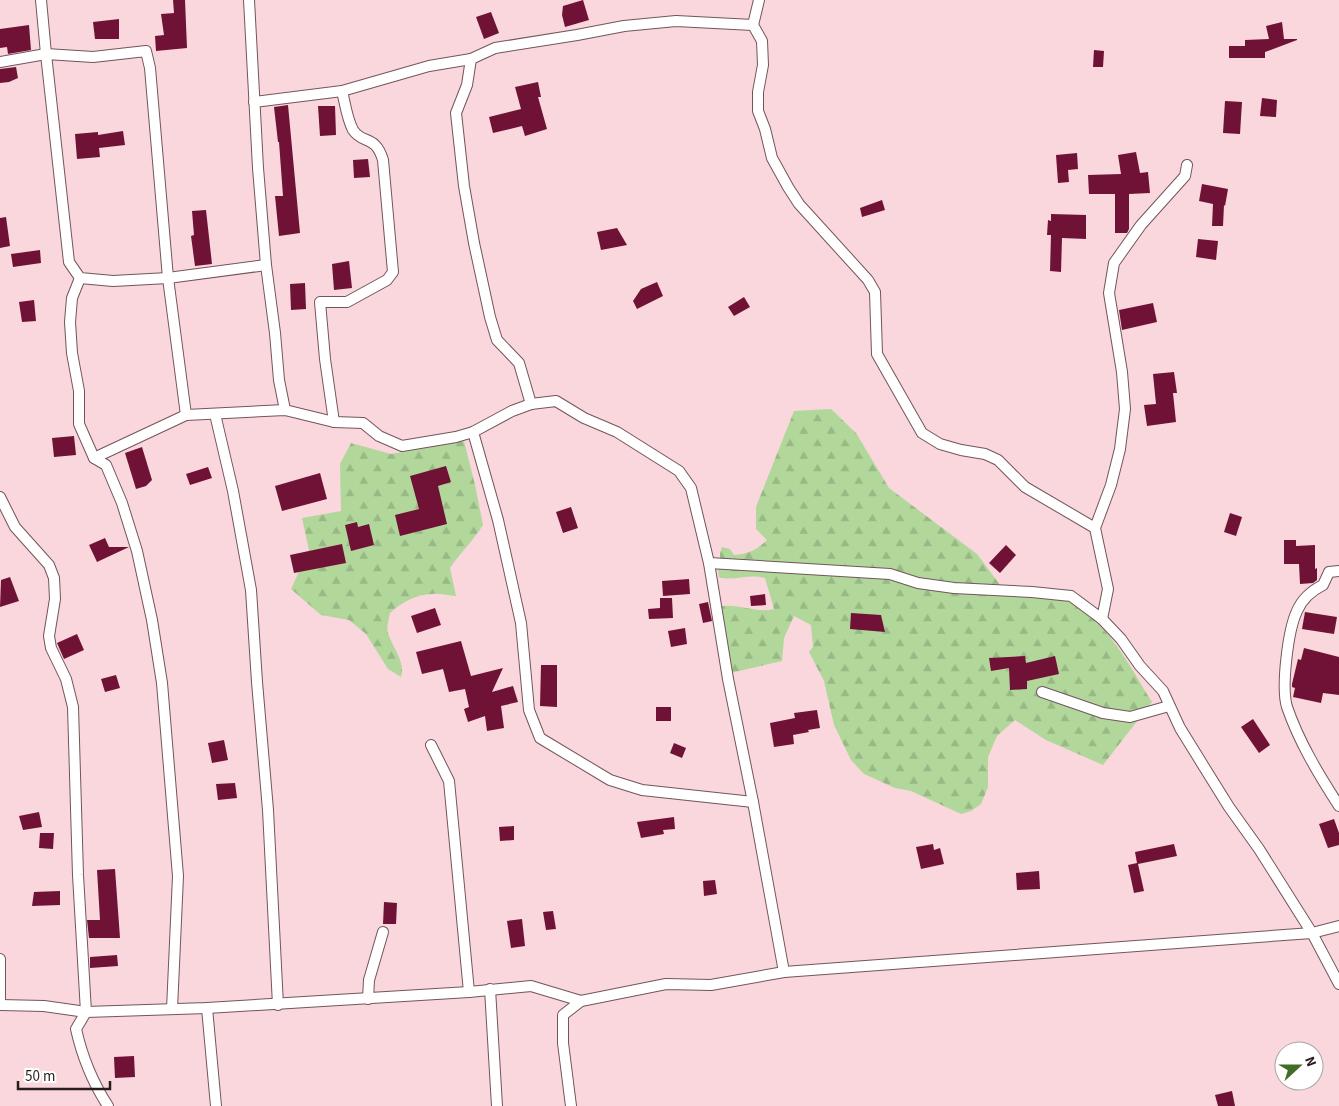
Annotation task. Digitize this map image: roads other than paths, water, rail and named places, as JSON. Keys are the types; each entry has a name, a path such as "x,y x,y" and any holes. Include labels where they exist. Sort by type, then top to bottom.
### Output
{"street":[{"path":"41,0 69,262 80,278"},
{"path":"249,0 254,102 266,265 284,410"},
{"path":"759,0 752,24 762,41 758,112 765,129 772,158 799,204 868,280 875,292 877,354 922,433 940,444 985,454 998,460 1025,487 1095,528"},
{"path":"254,102 342,91 429,66 471,60 495,48 624,26 676,21 752,24"},
{"path":"0,62 46,54 93,56 146,51 150,68 168,278 186,415"},
{"path":"471,60 467,85 456,113 464,186 490,317 497,340 519,363 530,404"},
{"path":"334,422 324,359 320,302 347,302 387,280 393,272 383,160 379,149 373,142 360,137 354,131 342,91"},
{"path":"1102,619 1108,589 1095,528 1111,485 1120,449 1125,409 1122,372 1109,292 1114,264 1126,244 1185,176 1187,165"},
{"path":"80,278 113,281 168,278 266,265"},
{"path":"80,278 72,298 70,322 72,353 79,391 79,424 94,458 106,465 122,503 137,551 152,620 162,683 178,876 172,1009"},
{"path":"94,458 186,415 284,410 334,422 362,423 378,436 402,446 456,437 473,432 512,411 530,404 556,401 584,418 617,432 679,471 691,488 709,563 728,679 784,972"},
{"path":"215,414 233,490 251,590 268,810 278,1005"},
{"path":"473,432 498,520 521,623 529,710 540,738 610,780 642,790 753,802"},
{"path":"0,497 15,527 49,565 54,578 55,599 49,636 51,648 66,679 73,707 78,875 86,1012 76,1029 79,1044 98,1090 108,1106"},
{"path":"709,563 890,574 918,583 954,588 1071,596 1102,619 1163,691 1180,728 1219,792 1259,849 1312,933 1339,984"},
{"path":"1339,571 1329,572 1323,585 1311,591 1297,611 1288,645 1285,688 1287,705 1301,738 1322,779 1339,806"},
{"path":"1042,692 1103,713 1130,717 1170,706"},
{"path":"431,745 449,782 468,992"},
{"path":"0,960 0,1005 44,1006 86,1012 278,1005 531,986 581,1001 666,984 711,985 784,972 1312,933 1339,926"},
{"path":"368,999 369,980 383,932"},
{"path":"490,989 497,1106"},
{"path":"571,1106 563,1043 564,1015 581,1001"},
{"path":"208,1008 216,1106"}]}
